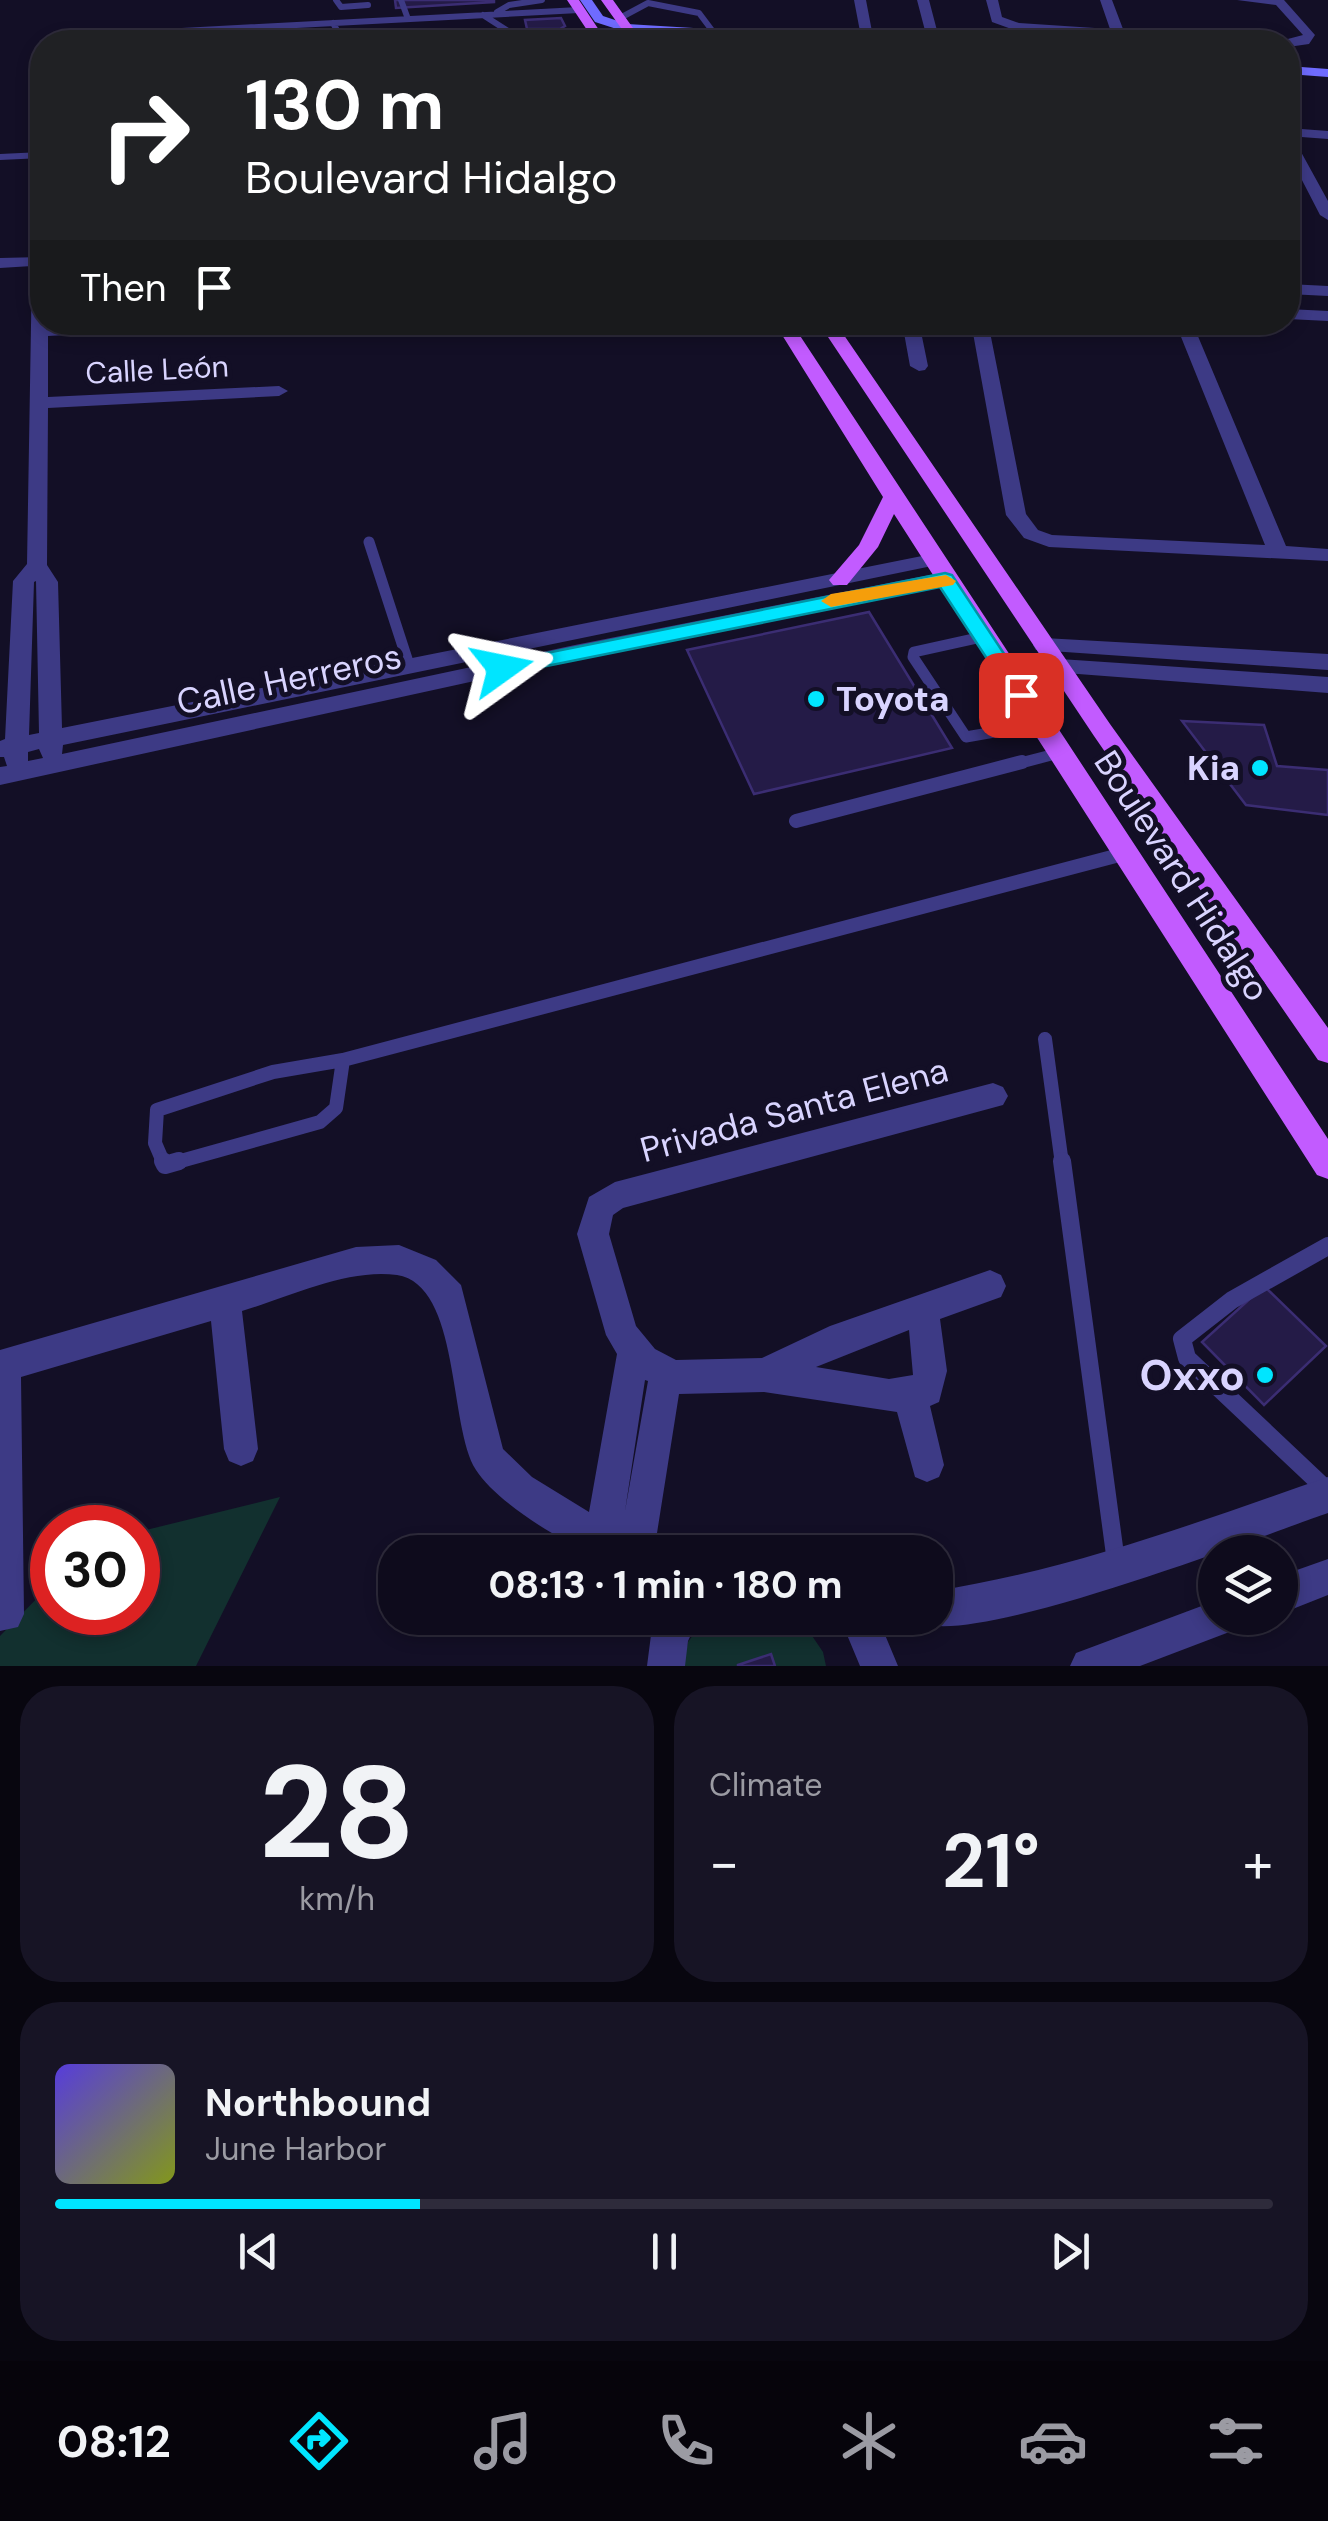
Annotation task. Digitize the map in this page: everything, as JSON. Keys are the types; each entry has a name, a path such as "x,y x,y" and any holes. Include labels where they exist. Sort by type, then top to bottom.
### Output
{"main road":[{"path":"607,0 628,30"},
{"path":"580,3 594,30"},
{"name":"Boulevard Hidalgo","path":"790,335 938,570 1328,1165"},
{"name":"Boulevard Hidalgo","path":"835,335 1044,645 1318,1022 1328,1052"},
{"path":"840,580 868,547 892,499"}],"street":[{"path":"860,0 863,30"},
{"path":"923,0 931,30"},
{"path":"992,0 996,19 1017,28 1057,30"},
{"path":"1106,0 1117,30"},
{"path":"1243,0 1279,1 1308,35 1300,42"},
{"path":"580,3 599,18 687,30"},
{"path":"613,30 623,23"},
{"path":"1300,71 1328,73"},
{"path":"1300,133 1328,134"},
{"path":"1300,164 1328,215"},
{"path":"0,263 30,262"},
{"path":"1300,290 1328,292"},
{"path":"1300,315 1328,316"},
{"path":"39,335 36,576 49,662 50,766"},
{"path":"913,335 919,366"},
{"path":"982,335 1016,516 1032,534 1049,541 1328,555"},
{"path":"1188,335 1278,552"},
{"name":"Calle León","path":"38,403 279,392"},
{"name":"Calle Herreros","path":"8,747 840,580 938,570"},
{"name":"Calle Herreros","path":"8,775 938,570"},
{"path":"0,584 36,576"},
{"path":"8,775 8,747 36,576"},
{"path":"1044,645 1328,685"},
{"path":"20,667 49,662"},
{"path":"1060,667 1147,662 1328,662"},
{"path":"203,707 205,733"},
{"name":"Privada Santa Elena","path":"634,1350 622,1335 593,1234 594,1218 600,1207 615,1196 993,1096"},
{"path":"5,1614 2,1367 356,1262 398,1260 425,1271 450,1296 488,1458 506,1480 534,1503 598,1535"},
{"path":"764,1374 830,1342 990,1286"},
{"path":"225,1300 241,1449"},
{"path":"634,1350 643,1361 670,1375 764,1374 889,1396 910,1395 927,1390 930,1371 923,1308"},
{"path":"623,1535 614,1454 634,1350"},
{"path":"627,1535 670,1375"},
{"path":"910,1395 927,1465"},
{"path":"953,1607 1117,1569 1328,1493"},
{"path":"1298,1587 1328,1576"},
{"path":"1089,1666 1198,1625"},
{"path":"666,1666 671,1635"},
{"path":"866,1635 879,1666"}],"lane":[{"path":"336,0 340,7 368,6"},
{"path":"402,0 408,19"},
{"path":"492,15 509,5 542,0"},
{"path":"203,30 492,15 580,3"},
{"path":"623,23 652,3 699,13 712,30"},
{"path":"483,15 501,30"},
{"path":"333,23 337,30"},
{"path":"0,157 30,156"},
{"path":"369,542 409,665"},
{"path":"982,637 914,652 913,657 966,737 1040,724"},
{"path":"796,821 1058,753"},
{"path":"343,1060 336,1108 320,1122 165,1165 155,1143 156,1110 273,1072 343,1060 1127,853"},
{"path":"1046,1039 1117,1569"},
{"path":"1328,1246 1232,1300 1182,1339 1181,1345 1187,1358 1328,1493"}],"green space":[{"path":"280,1497 196,1666 0,1666 0,1636 30,1605 30,1635 160,1635 160,1527"},
{"path":"693,1635 812,1635 823,1652 826,1666 683,1666"}],"building":[{"path":"395,0 494,0 494,2 396,8"},
{"path":"561,18 565,26 560,29 527,29 525,20"},
{"name":"Toyota","path":"869,612 952,748 754,794 687,650"},
{"name":"Kia","path":"1182,721 1264,725 1277,766 1328,770 1328,815 1246,805"},
{"name":"Oxxo","path":"1264,1286 1326,1346 1264,1405 1202,1342"},
{"path":"771,1654 775,1666 738,1666 738,1665"}],"slow traffic":[{"path":"831,601 946,581"}],"place":[{"name":"Toyota","path":"816,699"},
{"name":"Kia","path":"1260,768"},
{"name":"Oxxo","path":"1265,1375"}],"route":[{"path":"502,668 945,580 1021,695"}]}
